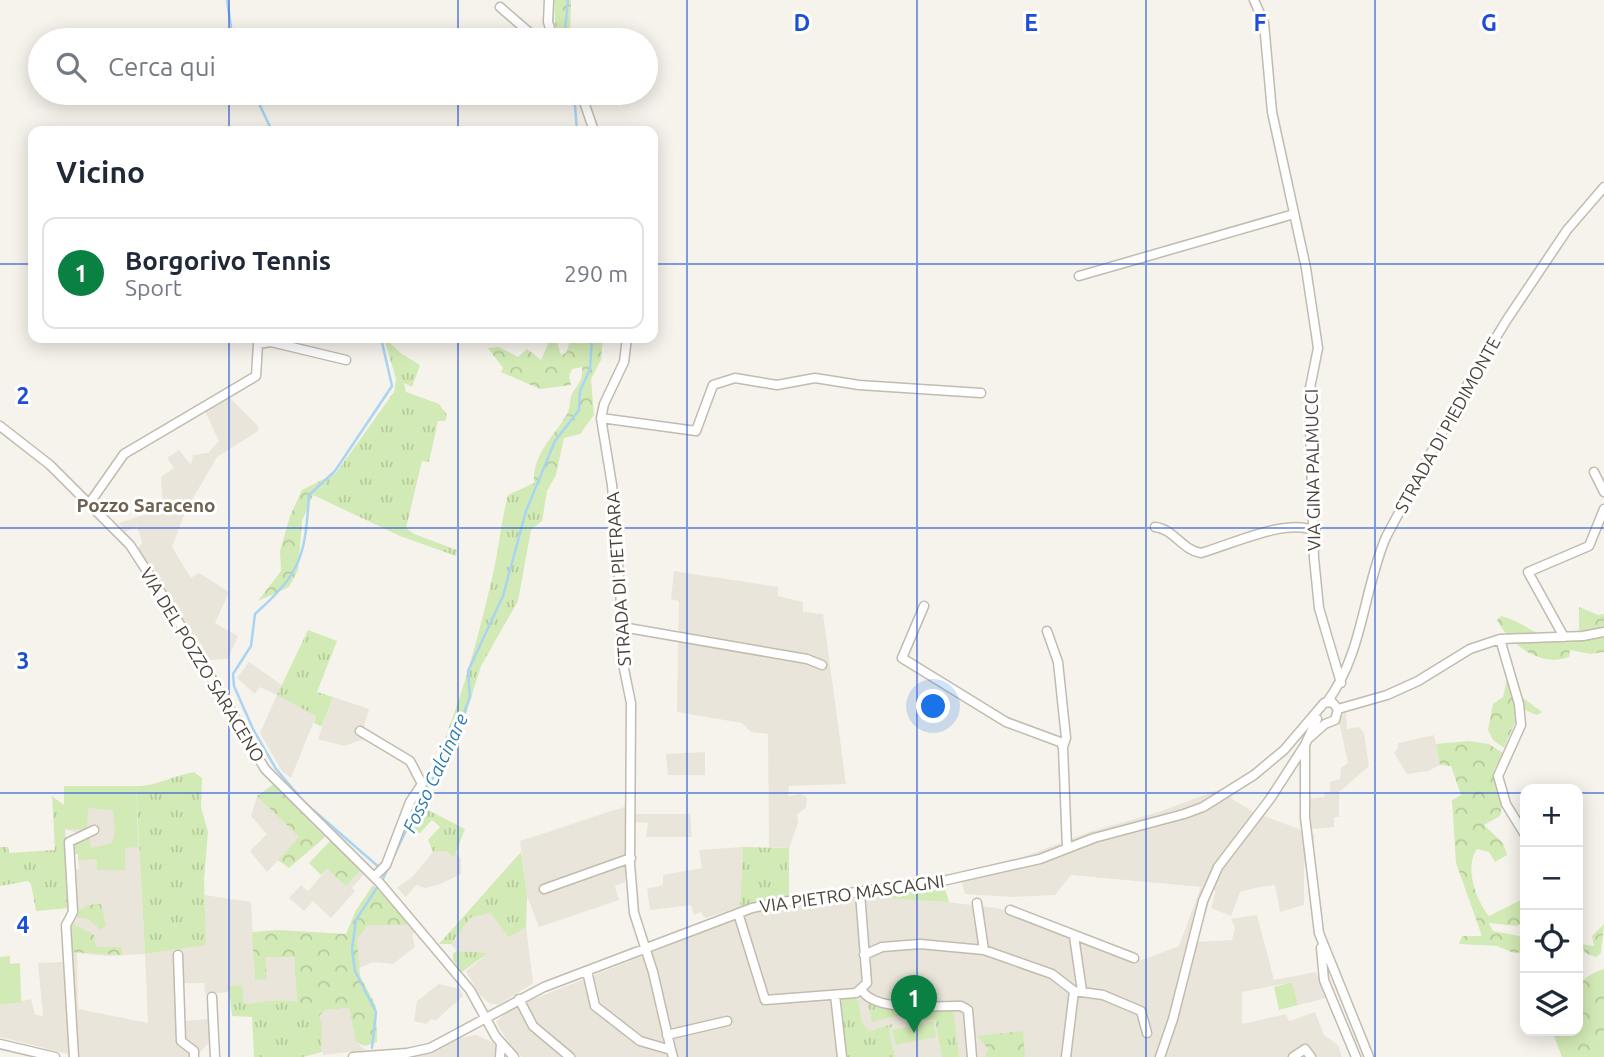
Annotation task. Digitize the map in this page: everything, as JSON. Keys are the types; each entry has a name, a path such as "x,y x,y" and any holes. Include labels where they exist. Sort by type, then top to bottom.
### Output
{"street":[{"path":"549,0 550,28"},
{"name":"VIA GINA PALMUCCI","path":"1254,0 1264,23 1272,112 1306,268 1318,348 1309,393 1310,461 1316,532 1314,558 1320,608 1340,685"},
{"path":"500,7 524,28"},
{"path":"585,105 592,126"},
{"name":"STRADA DI PIEDIMONTE","path":"1317,716 1340,685 1350,664 1375,562 1385,537 1469,382 1567,230 1604,187"},
{"path":"1079,276 1294,215"},
{"path":"89,504 124,454 256,376 258,344 264,343"},
{"path":"275,343 346,360"},
{"name":"STRADA DI PIETRARA","path":"626,343 624,362 604,404 601,418 612,485 622,627 621,654 631,703 631,858 634,913 672,1054"},
{"path":"601,418 696,431 713,385 735,378 777,386 815,377 859,385 981,393"},
{"name":"VIA DEL POZZO SARACENO","path":"0,426 50,465 137,555 265,769 374,877 470,990 501,1043 514,1057"},
{"path":"1594,472 1604,492"},
{"path":"1564,637 1528,572 1588,546 1604,509"},
{"path":"1155,527 1165,530 1190,551 1201,553 1298,525 1316,532"},
{"path":"924,606 902,658 1006,722 1060,742 1063,747"},
{"path":"622,627 807,659 822,665"},
{"path":"1047,631 1058,662 1066,738 1063,747 1067,848"},
{"path":"1327,702 1338,707 1387,695 1418,681 1471,649 1500,639 1564,637 1604,632"},
{"path":"1500,639 1519,704 1521,725 1498,776 1506,804 1520,827"},
{"name":"STRADA DI PIEDIMONTE","path":"1338,707 1340,685"},
{"path":"1160,1057 1173,1019 1203,901 1218,867 1270,799 1319,726 1335,720 1338,707"},
{"path":"1317,716 1319,726"},
{"name":"VIA PIETRO MASCAGNI","path":"353,1057 417,1054 519,999 738,913 781,902 947,880 1040,859 1067,848 1202,807 1254,775 1284,750 1317,716"},
{"name":"VIA PIETRO MASCAGNI","path":"1301,731 1319,726"},
{"path":"360,730 410,761 420,776 422,785 410,802 386,864 374,877"},
{"path":"1307,742 1305,817 1324,980 1356,1057"},
{"path":"74,1057 66,925 73,912 69,842 94,830"},
{"path":"544,889 631,858"},
{"path":"738,913 760,993 765,1000 835,995 862,990 867,983 860,893"},
{"path":"977,903 984,950"},
{"path":"1010,910 1134,958"},
{"path":"1066,1057 1078,991 1074,936"},
{"path":"864,955 882,947 920,944 984,950 1052,974 1078,991 1103,995 1141,1011 1147,1033"},
{"path":"1322,945 1369,1057"},
{"path":"178,956 181,1041 194,1051 194,1057"},
{"path":"587,971 595,1006 640,1041 672,1054"},
{"path":"862,990 866,997 879,1003 961,1006 968,1010 972,1057"},
{"path":"835,995 842,1057"},
{"path":"212,997 215,1057"},
{"path":"519,999 533,1026 569,1057"},
{"path":"667,1035 727,1021"},
{"path":"500,1057 501,1043"},
{"path":"0,1044 55,1057"},
{"path":"1293,1057 1305,1049 1311,1057"}],"shaded area":[{"path":"229,397 258,426 258,431 217,457 186,510 172,547 191,578 199,573 229,592 215,623 238,636 228,659 209,660 138,549 142,542 137,526 125,532 119,523 163,509 161,477 174,468 167,458 179,450 191,465 193,455 208,453 219,441 205,411"},
{"path":"674,571 778,587 778,596 803,602 803,612 823,614 846,784 789,786 788,796 801,794 807,798 806,808 797,814 798,823 789,848 769,847 768,734 751,732 742,723 677,712 679,601 671,599"},
{"path":"249,662 282,685 278,695 316,716 291,778 282,771 260,733 277,695 260,687 255,694 237,678"},
{"path":"333,697 369,709 364,727 365,739 344,746 318,739"},
{"path":"1346,710 1347,729 1359,727 1364,733 1369,766 1339,792 1339,817 1334,817 1334,827 1312,829 1309,799 1324,797 1325,792 1330,792 1330,782 1340,779 1341,768 1348,763 1339,722"},
{"path":"1434,735 1440,765 1428,771 1407,774 1394,753 1398,743"},
{"path":"705,752 705,775 668,775 666,754"},
{"path":"64,786 136,786 145,954 205,945 205,895 251,902 255,980 264,957 294,957 297,1001 243,1004 230,986 230,992 205,994 204,983 181,983 182,1021 209,1019 211,1040 196,1057 80,1057 0,1037 0,1005 31,999 35,1015 43,1016 38,963 64,962 63,952 70,952 69,925 76,917 74,869 79,869 78,854 73,854 75,832 64,829","holes":["77,953 107,956 145,954 148,1023 78,1009"]},
{"path":"1218,790 1253,812 1315,835 1304,865 1304,905 1280,912 1275,885 1259,887 1240,892 1231,916 1211,908 1216,891 1213,890 1197,942 1232,940 1235,928 1231,919 1257,915 1274,980 1316,972 1326,998 1298,1005 1292,982 1242,992 1242,1024 1286,1014 1289,1021 1315,1012 1324,1035 1338,1045 1342,1057 522,1057 511,1047 496,1022 513,1007 732,921 769,908 815,901 868,897 930,900 997,908 1075,931 1137,960 1145,959 1179,946 1201,887 1071,875 1055,895 1013,897 965,894 959,873 1023,857 1089,832 1159,812"},
{"path":"257,796 300,837 267,872 250,851 267,834 251,816"},
{"path":"627,806 625,882 615,886 619,900 539,927 527,896 520,841"},
{"path":"634,814 690,814 692,837 646,837 648,823 635,822"},
{"path":"743,847 740,907 705,918 701,912 694,915 691,905 650,910 647,889 663,885 663,875 702,868 699,850"},
{"path":"446,851 453,858 456,853 461,859 461,874 438,885 425,888 416,885 406,897 397,888 413,876 433,852"},
{"path":"327,869 346,886 360,871 364,874 352,888 355,891 331,918 313,901 304,911 289,898 301,885 308,891"},
{"path":"490,913 509,936 526,927 533,983 498,1005 489,1003 479,994 466,971 487,954 457,951 451,944 470,918"},
{"path":"368,925 407,925 415,932 412,935 415,947 393,964 373,962 359,968 356,939"},
{"path":"439,984 460,989 463,996 435,1021 431,1019 426,1024 414,1021 417,1001"},
{"path":"349,1008 356,1042 366,1050 323,1055 318,1017 325,1010"},
{"path":"476,1035 492,1042 508,1057 384,1057 427,1053 459,1038"}],"green space":[{"path":"554,0 571,0 570,28 555,28"},
{"path":"385,343 390,343 420,365 412,387 404,383 406,392 439,404 447,415 445,421 438,421 429,462 422,461 406,528 414,534 457,550 456,556 400,536 313,495 336,473 394,392 396,379"},
{"path":"557,343 561,355 566,353 569,343 603,343 601,360 591,379 594,415 580,434 564,438 556,475 547,491 534,483 536,463 567,414 572,394 581,378 582,367 572,369 569,377 571,385 540,389 501,372 503,368 488,348 499,347 518,357 527,349 541,360 548,344"},
{"path":"336,473 313,495 302,521 298,570 289,587 258,601 281,571 280,551 290,516 302,490"},
{"path":"534,483 547,491 542,521 531,530 518,601 481,666 450,764 428,778 458,704 473,652 493,574 508,495"},
{"path":"1579,607 1598,615 1604,614 1604,652 1591,654 1570,650 1569,657 1547,659 1527,652 1518,645 1497,620 1501,616 1552,640 1571,642 1579,629"},
{"path":"308,630 337,641 317,692 333,697 322,726 314,723 316,716 277,695"},
{"path":"1507,679 1511,689 1542,712 1537,715 1525,710 1518,716 1504,748 1493,740 1488,730 1493,704 1503,697"},
{"path":"1468,741 1489,744 1503,753 1494,770 1502,805 1500,816 1484,825 1503,843 1507,855 1495,862 1489,852 1477,849 1473,856 1472,874 1476,893 1489,916 1520,900 1520,924 1517,926 1489,923 1493,931 1520,936 1520,952 1514,953 1497,946 1459,944 1462,936 1482,936 1456,863 1452,800 1461,795 1451,766 1440,765 1436,744"},
{"path":"194,772 202,778 201,807 208,832 204,880 206,945 145,954 136,786 151,785"},
{"path":"274,784 325,837 289,868 278,860 299,837 257,796"},
{"path":"64,786 136,786 138,847 125,848 125,870 97,870 97,859 78,860 78,854 73,854 73,843 89,834 91,848 112,843 115,832 113,810 88,808 87,829 64,829"},
{"path":"52,796 64,805 69,908 36,911 31,884 28,881 0,886 0,847 8,847 9,853 55,850"},
{"path":"422,807 465,829 454,858 446,851 433,852 428,840 440,827 432,820 420,833 412,834"},
{"path":"332,839 345,852 321,875 309,863"},
{"path":"743,847 789,848 789,895 740,907"},
{"path":"345,852 360,871 346,886 327,869"},
{"path":"521,852 527,896 526,927 509,937 490,913 470,918 451,944 439,944"},
{"path":"373,885 398,909 407,925 368,925 357,939 360,976 376,1006 377,1042 365,1046 356,1042 349,1008 325,1010 318,1017 297,1001 294,957 265,957 267,979 255,980 252,932 279,930 346,934 356,910"},
{"path":"944,885 949,902 868,897 868,895"},
{"path":"101,904 106,925 101,930 88,919 76,917 75,913 88,905"},
{"path":"71,923 94,935 96,947 122,947 122,955 70,952"},
{"path":"1604,924 1601,953 1596,957 1585,953 1583,948 1583,944 1594,946 1592,936"},
{"path":"453,953 488,953 462,972 453,960"},
{"path":"10,956 10,964 20,963 21,1002 0,1005 0,957"},
{"path":"1604,969 1604,1057 1562,1057 1554,1036 1583,1036 1583,981"},
{"path":"1292,982 1298,1005 1279,1010 1274,987"},
{"path":"242,985 244,1004 286,1001 307,1005 315,1010 321,1023 322,1052 303,1057 254,1057 252,1017 232,1016 229,986"},
{"path":"844,997 858,1000 862,1023 870,1031 893,1024 889,1031 895,1057 847,1057 839,1000"},
{"path":"872,1003 953,1010 959,1057 942,1057 935,1019 925,1021 915,1012 872,1022 868,1005"},
{"path":"933,1021 936,1037 896,1045 892,1030"},
{"path":"1023,1031 1025,1057 985,1057 988,1049 977,1036"}],"waterway":[{"path":"227,0 231,28"},
{"name":"Fosso Calcinare","path":"565,28 568,0"},
{"path":"260,105 270,126"},
{"name":"Fosso Calcinare","path":"575,105 577,126"},
{"path":"380,868 305,803 276,769 253,729 234,686 233,674 251,646 255,614 283,586 298,562 303,548 309,495 335,471 392,386 382,343"},
{"name":"Fosso Calcinare","path":"382,881 421,799 451,747 470,697 468,671 503,596 526,511 555,441 579,410 580,391 590,369 592,343"},
{"name":"Fosso Calcinare","path":"372,1048 376,1012 355,971 352,949 356,920 378,886"}],"place":[{"name":"Borgorivo Tennis","path":"914,1033"}],"district":[{"name":"Pozzo Saraceno","path":"146,505"}]}
